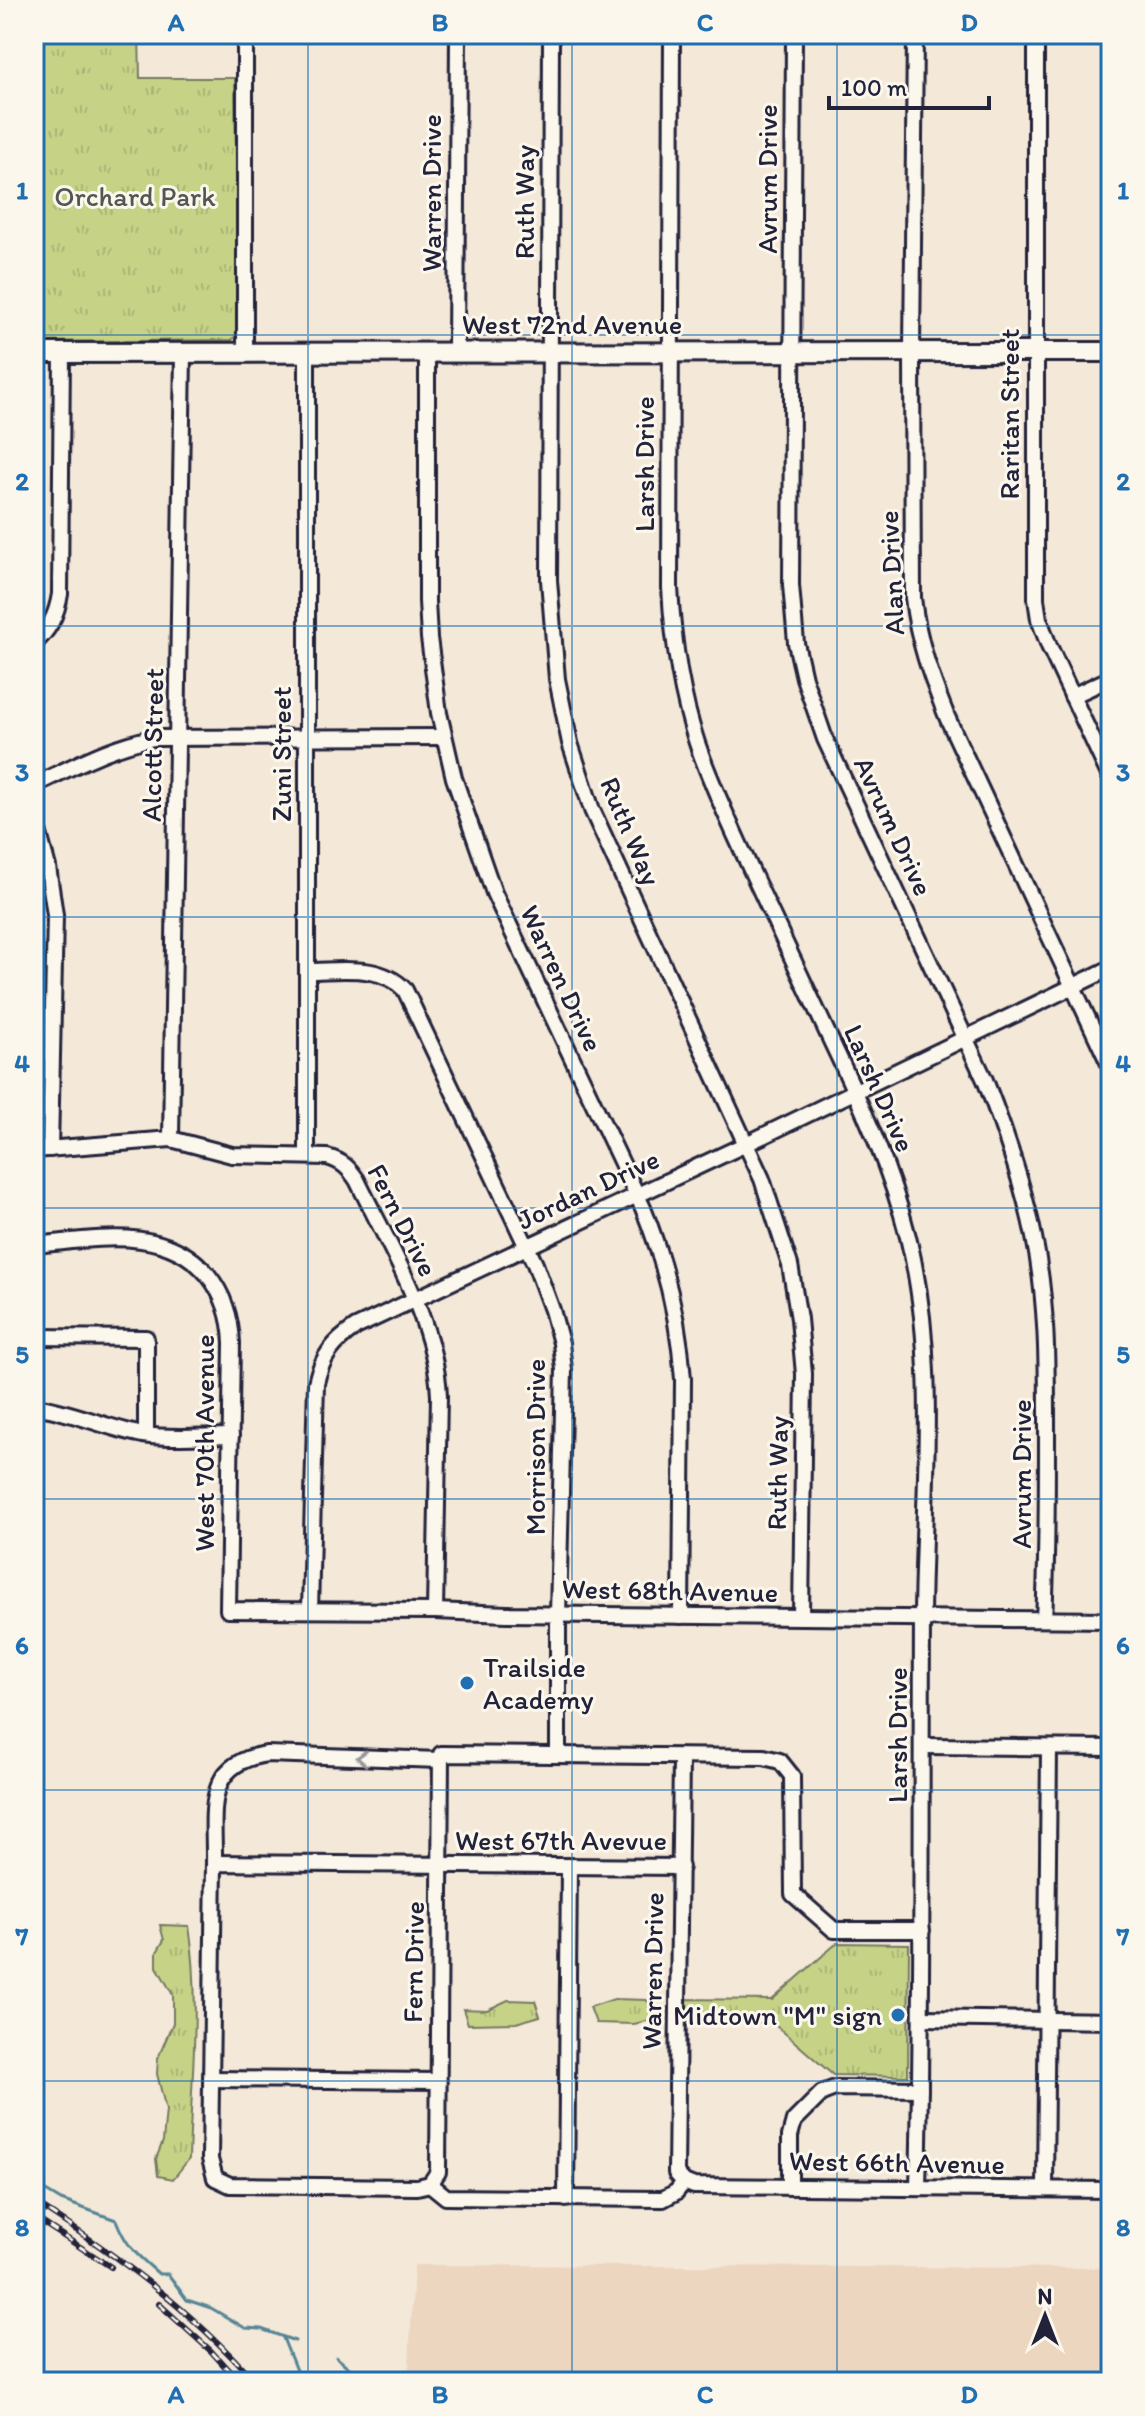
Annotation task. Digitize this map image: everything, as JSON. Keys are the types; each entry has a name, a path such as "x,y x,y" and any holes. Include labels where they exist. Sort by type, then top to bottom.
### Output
{"main road":[{"name":"West 72nd Avenue","path":"34,353 1111,352"}],"street":[{"path":"245,34 245,353"},
{"name":"Warren Drive","path":"456,352 458,34"},
{"name":"Ruth Way","path":"551,34 550,612 557,679 570,743 608,849 762,1179 782,1237 795,1292 804,1374 801,1617"},
{"name":"Larsh Drive","path":"672,34 670,352 674,650 697,742 724,811 877,1140 899,1203 923,1314 927,1387 922,1618 922,2018 918,2188"},
{"name":"Avrum Drive","path":"794,34 793,614 804,678 832,753 966,1038 1002,1123 1034,1237 1042,1289 1047,1383 1044,1619"},
{"name":"Alan Drive","path":"915,34 913,598 919,641 947,717 1111,1068"},
{"name":"Raritan Street","path":"1036,34 1036,599 1042,630 1111,779"},
{"name":"Warren Drive","path":"427,352 427,601 432,677 444,737 466,819 494,893 636,1195 665,1267 681,1347 681,1616"},
{"path":"34,643 51,623 60,594 62,353"},
{"name":"Alcott Street","path":"171,1139 183,353"},
{"name":"Zuni Street","path":"307,353 307,1156"},
{"path":"1072,696 1111,678"},
{"path":"34,785 121,746 153,738 444,737"},
{"path":"34,815 48,867 55,915 50,1149"},
{"name":"Jordan Drive","path":"310,1610 316,1383 329,1350 345,1335 356,1327 1111,968"},
{"name":"Morrison Drive","path":"307,971 379,973 393,979 405,990 543,1284 563,1355 565,1411 558,1615 558,1755"},
{"name":"Fern Drive","path":"34,1150 171,1139 232,1155 327,1157 350,1170 415,1300 431,1343 439,1382 435,1611"},
{"name":"West 70th Avenue","path":"34,1245 103,1239 147,1240 172,1246 200,1265 224,1301 231,1323 228,1610"},
{"path":"34,1337 146,1338 146,1435"},
{"path":"34,1406 58,1409 102,1425 146,1435 231,1436"},
{"name":"West 68th Avenue","path":"228,1610 1111,1620"},
{"path":"923,1746 1111,1748"},
{"path":"1045,2189 1049,1748"},
{"path":"684,2182 676,2192 663,2199 566,2199 446,2197 434,2178 417,2187 230,2185 215,2178 210,2159 215,1795 223,1775 251,1756 267,1754 764,1757 780,1761 792,1776 793,1894 834,1930 922,1930"},
{"name":"Fern Drive","path":"434,2178 438,2081 440,1757"},
{"name":"Warren Drive","path":"681,1758 676,2173 684,2182"},
{"name":"West 67th Avevue","path":"214,1863 681,1867"},
{"path":"566,2199 569,1867"},
{"path":"922,2018 1111,2021"},
{"path":"211,2079 438,2081"},
{"path":"790,2187 790,2136 794,2121 822,2093 835,2088 920,2089"},
{"name":"West 66th Avenue","path":"684,2182 694,2186 1111,2190"}],"shaded area":[{"path":"414,2265 1111,2268 1111,2382 408,2382"}],"green space":[{"name":"Orchard Park","path":"34,34 139,34 140,78 235,78 238,333 232,340 34,342"},
{"path":"160,1925 189,1926 193,1954 194,2042 189,2159 173,2179 158,2176 156,2159 163,2141 166,2110 157,2074 158,2058 173,2023 173,1995 157,1967 157,1952 164,1940"},
{"path":"837,1943 909,1944 908,2076 833,2075 773,2023 677,2022 677,1999 772,2000"},
{"path":"614,1999 647,2000 655,2019 634,2024 596,2023 590,2007"},
{"path":"508,2000 535,2001 540,2016 516,2023 468,2024 463,2009 487,2010"}],"waterway":[{"path":"34,2184 61,2200 116,2220 133,2250 159,2274 168,2274 187,2300 211,2308 245,2328 261,2329 295,2341"},
{"path":"283,2338 297,2373 296,2382"},
{"path":"336,2357 366,2382"}],"railway":[{"path":"34,2202 151,2284 205,2330 255,2382"},
{"path":"34,2217 111,2267"},
{"path":"159,2304 211,2351 239,2382"}],"place":[{"name":"Trailside Academy","path":"467,1683"},
{"name":"Midtown \"M\" sign","path":"898,2015"}]}
